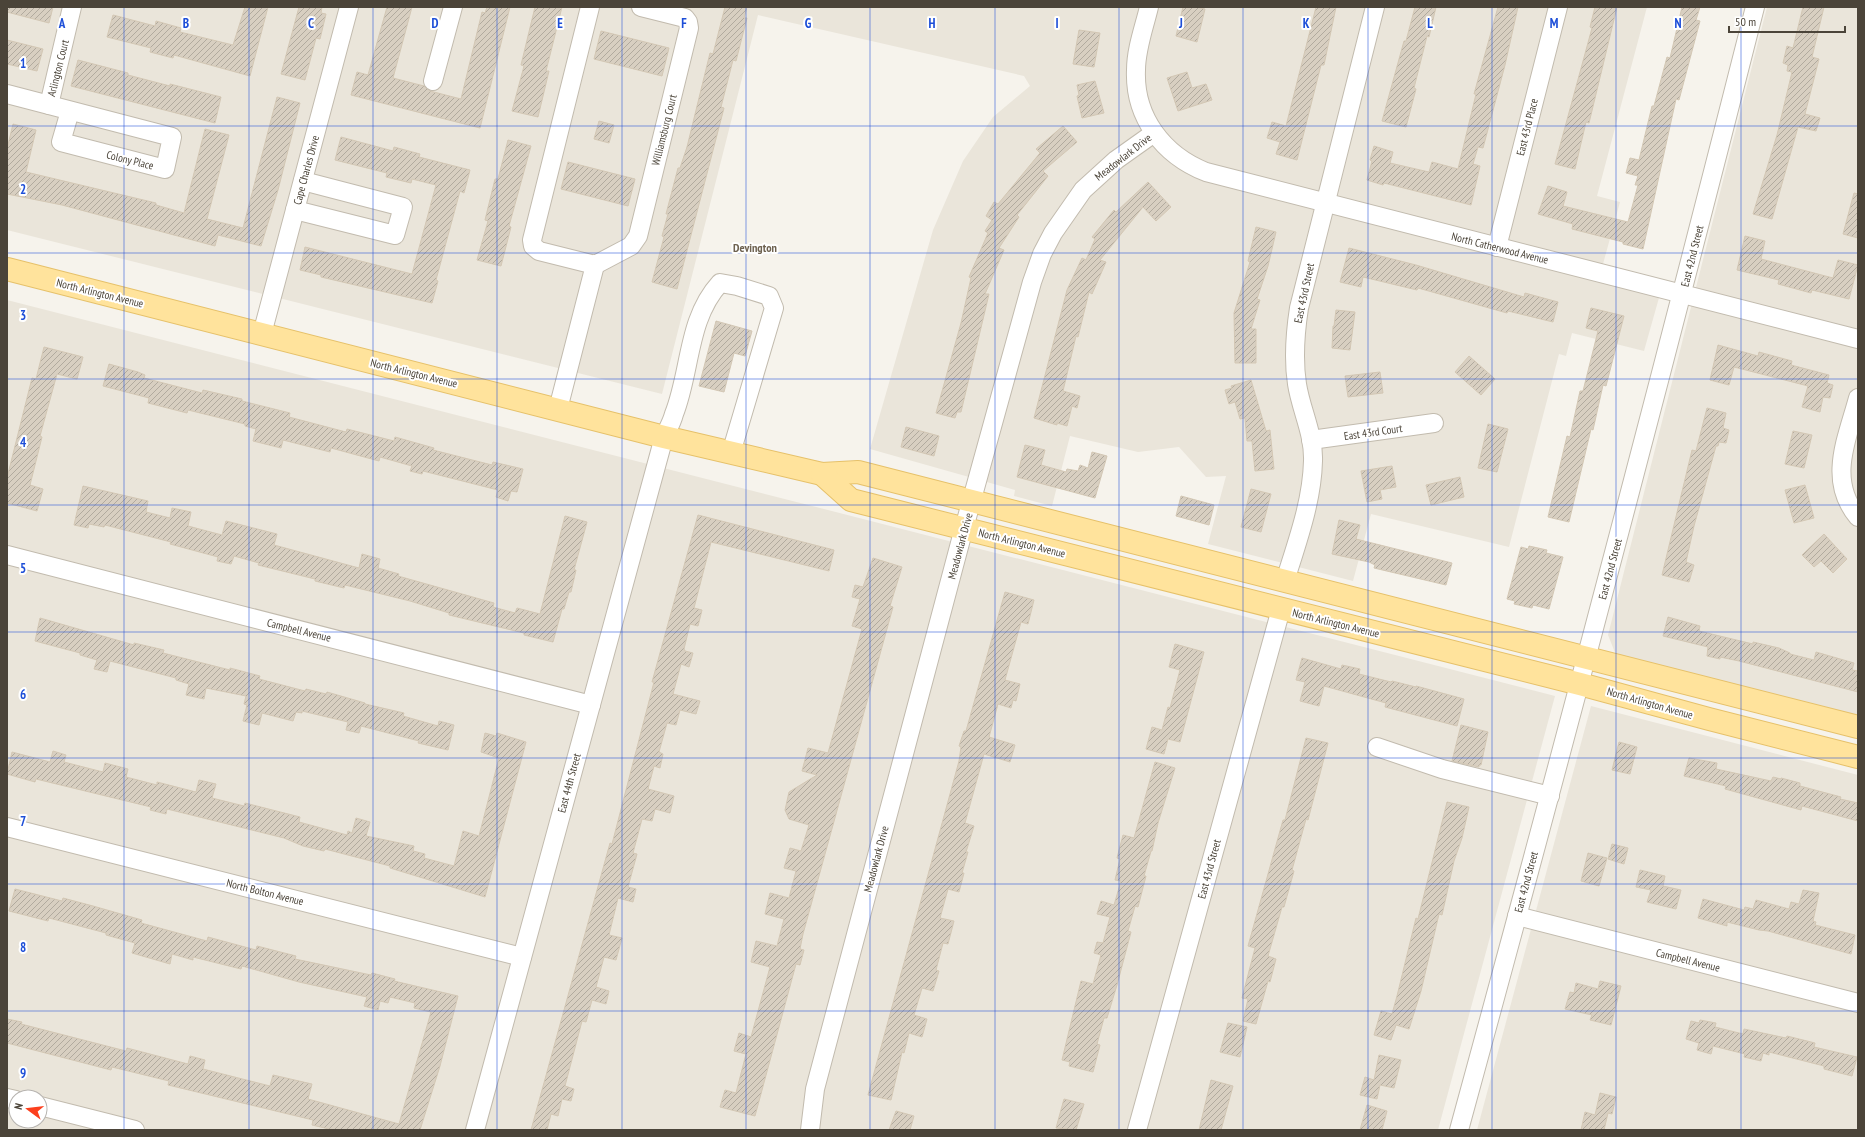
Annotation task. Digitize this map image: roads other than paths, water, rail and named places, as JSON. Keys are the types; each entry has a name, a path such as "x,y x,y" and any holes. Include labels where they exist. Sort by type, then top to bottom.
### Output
{"main road":[{"name":"North Arlington Avenue","path":"7,269 731,453 822,474 858,472 1858,727"},
{"name":"North Arlington Avenue","path":"822,474 851,500 1580,684 1858,757"}],"street":[{"name":"Arlington Court","path":"49,105 72,7"},
{"name":"Cape Charles Drive","path":"262,334 349,7"},
{"path":"433,81 453,7"},
{"path":"558,410 595,265 539,251 533,246 532,240 590,7"},
{"name":"Williamsburg Court","path":"595,265 631,246 638,236 689,28 688,22 685,18 641,7"},
{"name":"Meadowlark Drive","path":"810,1130 815,1089 964,528 1032,282 1042,254 1053,232 1083,190 1116,160 1154,134 1138,99 1136,70 1138,48 1149,7"},
{"name":"East 43rd Street","path":"1285,581 1308,505 1313,473 1309,426 1297,383 1294,346 1299,308 1375,7"},
{"name":"East 43rd Place","path":"1497,247 1558,7"},
{"name":"East 42nd Street","path":"1459,1130 1587,658 1755,7"},
{"name":"Colony Place","path":"7,94 70,110 172,137 165,169 61,142 70,110"},
{"name":"North Catherwood Avenue","path":"1154,134 1163,145 1175,155 1200,170 1858,340"},
{"path":"295,210 396,235 403,208 303,181"},
{"name":"East 44th Street","path":"475,1130 664,437 675,414 694,332 708,295 720,283 737,286 769,296 774,308 731,453"},
{"path":"1858,398 1841,466 1841,479 1845,497 1858,517"},
{"name":"East 43rd Court","path":"1311,440 1434,423"},
{"name":"Campbell Avenue","path":"7,556 591,704"},
{"name":"East 43rd Street","path":"1137,1130 1281,609"},
{"path":"1377,747 1442,769 1550,796"},
{"name":"North Bolton Avenue","path":"7,827 522,957"},
{"name":"Campbell Avenue","path":"1517,916 1858,1003"},
{"path":"48,1108 135,1130"}],"district":[{"name":"Devington","path":"755,247"}]}
